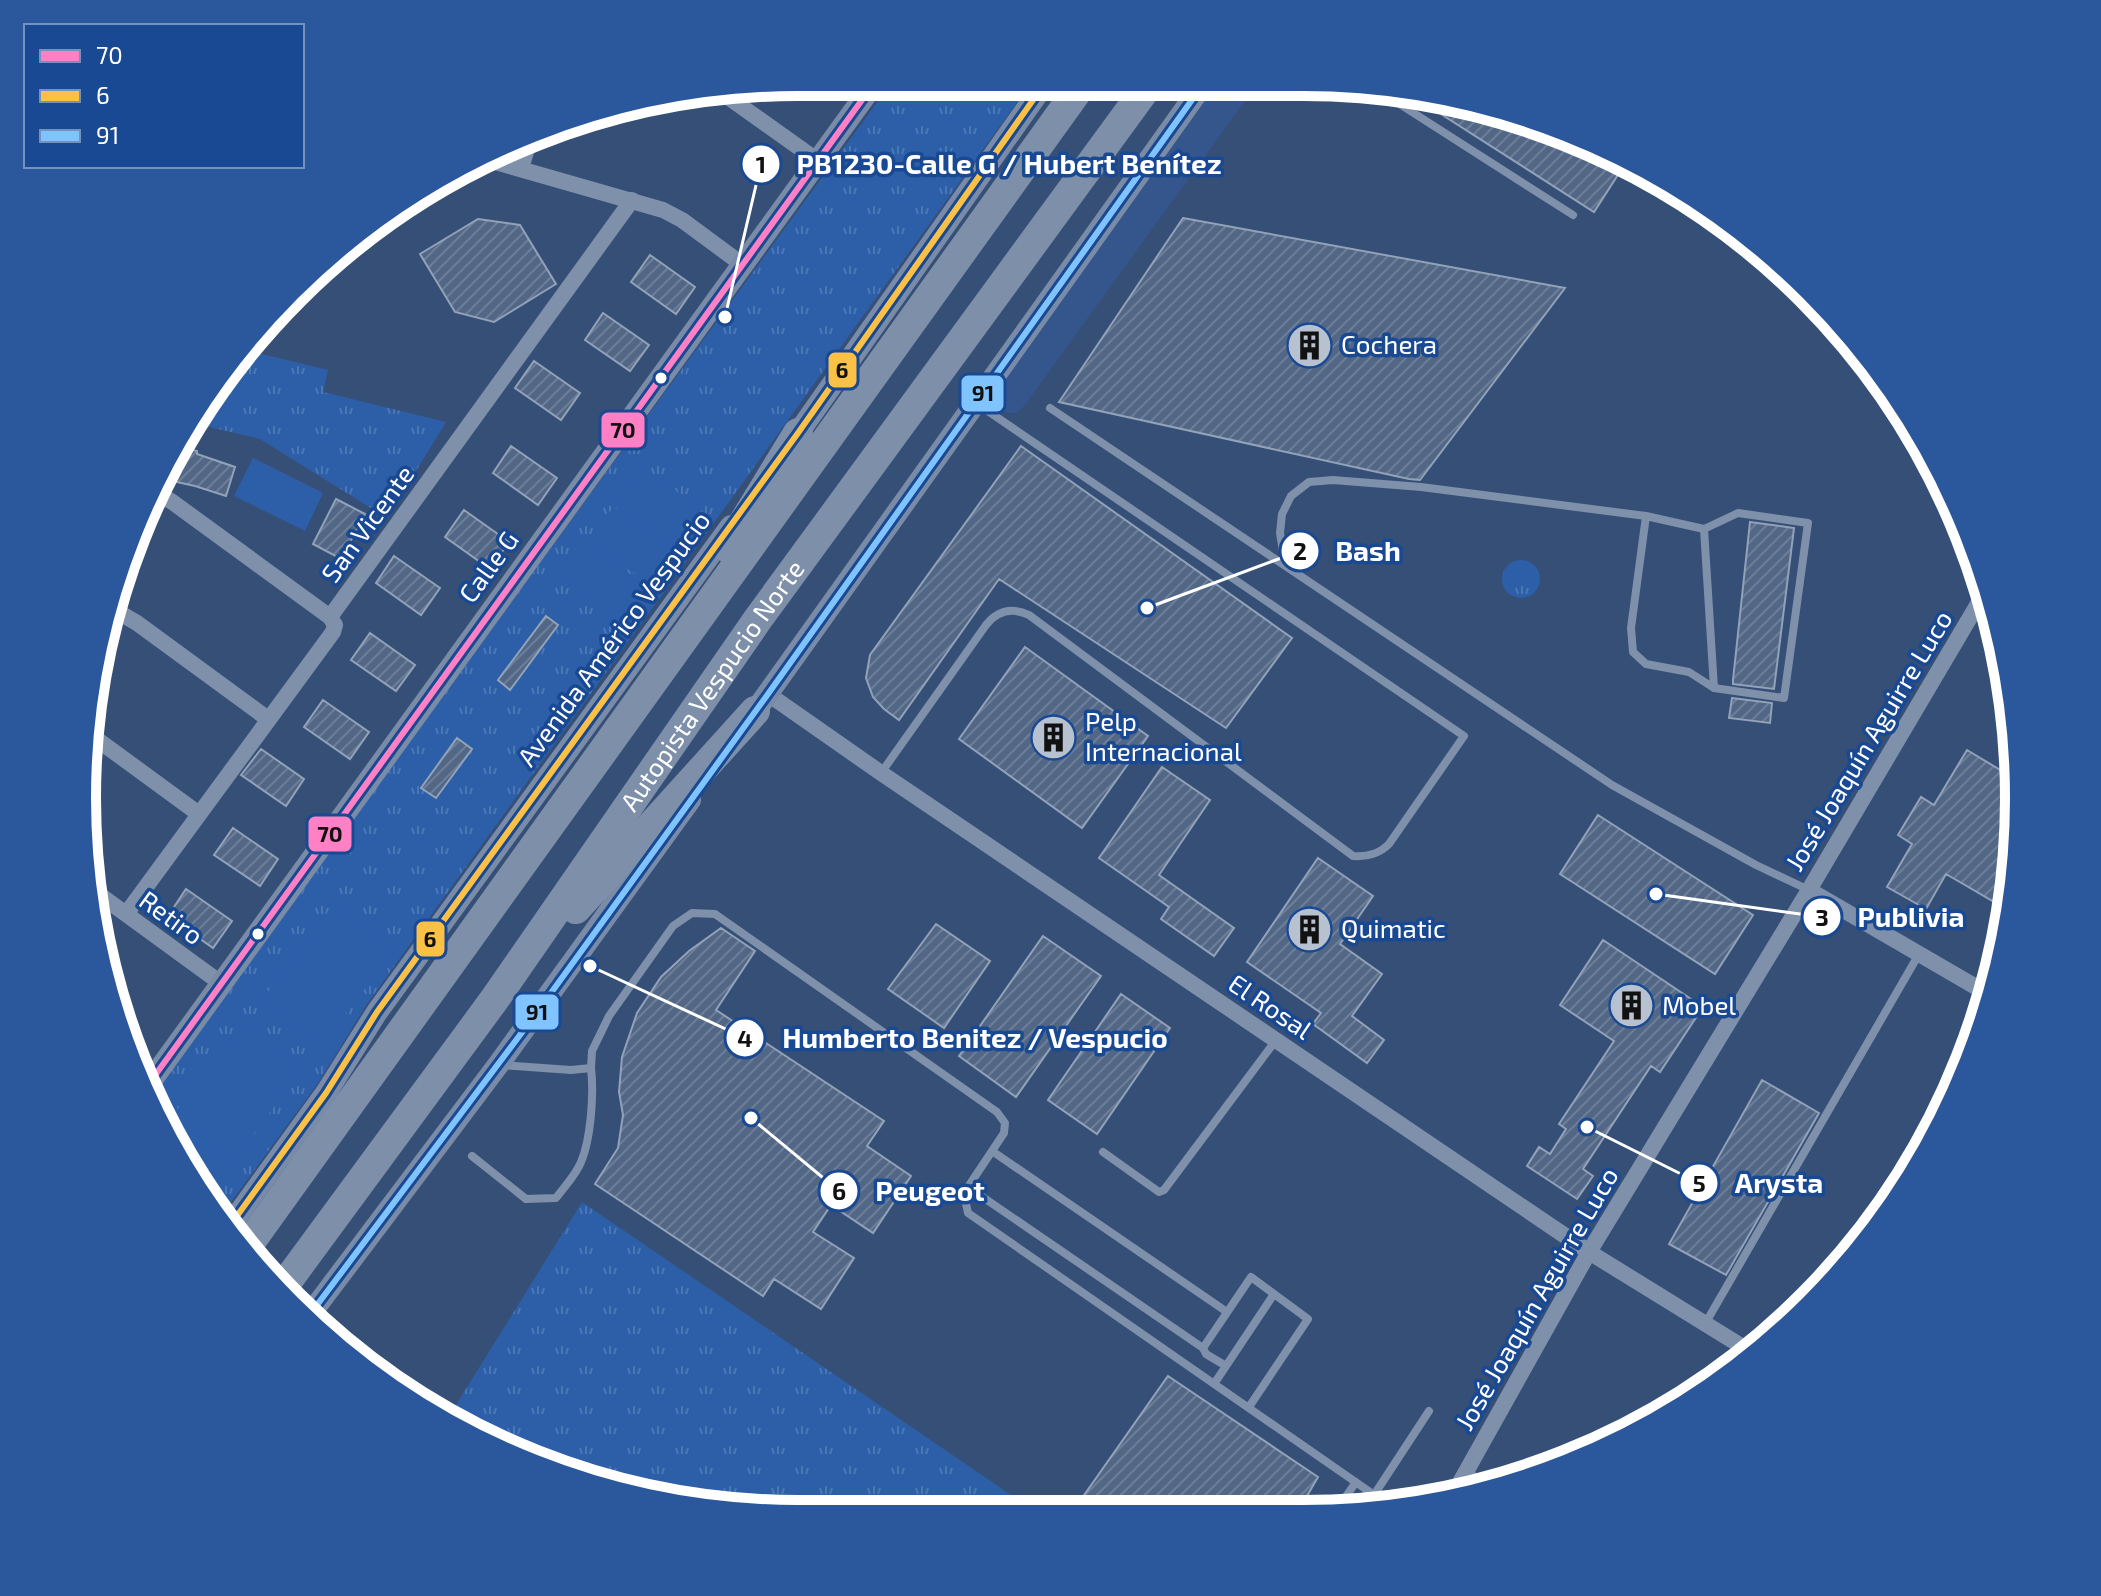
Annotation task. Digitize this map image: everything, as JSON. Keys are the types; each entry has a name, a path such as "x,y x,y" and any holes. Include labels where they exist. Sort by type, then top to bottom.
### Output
{"highway":[{"name":"Autopista Vespucio Norte","path":"252,1239 1074,96"},
{"name":"Autopista Vespucio Norte","path":"288,1280 494,1000 758,619 1140,96"},
{"path":"598,760 798,433"},
{"path":"494,1000 762,702"}],"main road":[{"name":"Calle G","path":"154,1077 865,96"},
{"name":"Avenida Américo Vespucio","path":"236,1218 326,1093 377,1012 798,433 1036,96"},
{"path":"315,1307 498,1065 762,702 1195,96"}],"street":[{"path":"732,100 818,161"},
{"path":"521,169 526,150"},
{"path":"499,163 671,214 743,265"},
{"name":"San Vicente","path":"126,914 333,632 335,625 330,617 632,200"},
{"path":"164,497 330,617"},
{"name":"José Joaquín Aguirre Luco","path":"1460,1482 1589,1252 1978,605"},
{"path":"121,614 268,719"},
{"name":"El Rosal","path":"762,702 881,773 1589,1252 1741,1346"},
{"path":"99,741 199,814"},
{"path":"1809,890 1978,988"},
{"name":"Retiro","path":"103,897 222,984"}],"lane":[{"path":"1397,102 1573,215"},
{"path":"881,773 991,618 998,613 1014,610 1029,615 1353,856 1371,856 1389,844 1464,736 976,403"},
{"path":"1050,408 1612,785 1756,865 1809,890"},
{"path":"1285,564 1280,533 1282,514 1291,496 1309,482 1333,480 1421,487 1646,516 1704,529 1738,513 1808,523 1784,698 1714,688 1689,672 1646,664 1633,652 1631,628 1646,516"},
{"path":"1704,529 1714,688"},
{"path":"472,1156 526,1199 556,1198 581,1163 593,1086 592,1051 609,1016 673,926 692,913 715,914 997,1112 1005,1123 1004,1133 968,1187 965,1199 968,1213 1374,1495 1429,1411"},
{"path":"1704,1324 1919,954"},
{"path":"1103,1152 1159,1192 1164,1190 1276,1040"},
{"path":"498,1065 571,1070 591,1068"},
{"path":"992,1151 1227,1312"},
{"path":"968,1187 1226,1366"},
{"path":"1203,1348 1251,1277 1308,1319 1249,1407"},
{"path":"1214,1384 1274,1294"},
{"path":"1466,1472 1477,1478"},
{"path":"1345,1498 1356,1482"}],"green space":[{"path":"882,96 1022,96 367,1004 318,1083 228,1207 190,1149 158,1085"},
{"path":"256,353 328,370 323,392 446,422 387,518 260,439 203,425"},
{"path":"253,458 323,493 305,531 234,496"},
{"path":"640,467 703,509 678,546 615,503"},
{"path":"613,507 676,549 652,585 588,543"},
{"path":"587,547 649,589 625,626 562,583"},
{"path":"1521,560 1535,565 1540,579 1535,593 1521,598 1507,593 1502,579 1507,565"},
{"path":"333,905 394,951 321,1046 261,1001"},
{"path":"244,1022 304,1067 232,1163 172,1116"},
{"path":"202,1169 219,1182 214,1188"},
{"path":"582,1202 1018,1500 798,1500 706,1494 661,1487 572,1463 529,1447 453,1409"}],"building":[{"path":"1431,108 1529,133 1620,172 1594,212"},
{"name":"Cochera","path":"1183,218 1565,288 1420,480 1059,402"},
{"path":"478,219 520,225 556,284 494,322 455,312 420,254"},
{"path":"650,255 695,287 676,314 631,282"},
{"path":"603,313 649,345 630,371 585,340"},
{"path":"534,361 580,393 561,420 515,388"},
{"path":"511,446 557,478 538,505 493,473"},
{"path":"1021,446 1292,638 1226,728 999,579 899,720 873,697 866,678 870,655"},
{"path":"189,449 235,467 226,496 172,481"},
{"path":"336,499 365,514 341,559 313,544"},
{"path":"464,510 509,542 490,569 445,537"},
{"path":"1750,522 1794,528 1774,689 1733,684"},
{"path":"394,556 440,588 421,615 376,583"},
{"path":"546,616 558,625 510,690 498,680"},
{"path":"370,633 415,665 396,691 351,660"},
{"name":"Pelp Internacional","path":"1025,647 1148,736 1082,828 959,739"},
{"path":"1732,698 1772,703 1770,723 1729,718"},
{"path":"323,700 369,732 350,759 304,727"},
{"path":"457,738 472,749 436,798 421,788"},
{"path":"261,749 304,779 286,806 241,775"},
{"path":"1967,750 2004,772 2003,844 1997,904 1946,874 1926,909 1887,887 1912,844 1898,835 1921,797 1934,805"},
{"path":"1162,767 1210,800 1159,875 1234,928 1214,956 1161,919 1169,907 1099,858"},
{"path":"1598,815 1753,915 1715,974 1560,874"},
{"path":"233,828 278,859 260,886 214,855"},
{"name":"Quimatic","path":"1318,858 1373,896 1340,944 1382,974 1352,1016 1384,1040 1367,1063 1313,1024 1321,1013 1247,962"},
{"path":"186,889 232,921 213,948 168,916"},
{"path":"936,924 990,961 944,1028 888,989"},
{"path":"721,928 755,951 716,1010 884,1121 867,1146 911,1176 873,1233 831,1205 813,1232 854,1258 821,1309 774,1279 763,1296 595,1184 618,1148 623,1115 619,1092 622,1057 637,1013 661,977 689,951"},
{"path":"1043,936 1101,976 1016,1097 959,1056"},
{"path":"1603,940 1703,1007 1660,1072 1651,1066 1583,1169 1593,1176 1577,1199 1527,1166 1539,1147 1550,1154 1566,1129 1559,1124 1614,1041 1560,1005"},
{"path":"1121,994 1170,1028 1097,1134 1048,1100"},
{"path":"1762,1080 1819,1113 1726,1275 1669,1244"},
{"path":"1168,1376 1318,1477 1305,1500 1081,1500"}],"waterway":[{"path":"1011,397 1229,96"}],"transit line":[{"name":"70","path":"154,1077 865,96"},
{"name":"6","path":"236,1218 326,1093 377,1012 798,433 1036,96"},
{"name":"91","path":"315,1307 535,1015 1195,96"}],"place":[{"name":"PB1230-Calle G / Hubert Benítez","path":"725,317"},
{"name":"Cochera","path":"1310,345"},
{"name":"Bash","path":"1147,608"},
{"name":"Pelp Internacional","path":"1054,737"},
{"name":"Publivia","path":"1656,894"},
{"name":"Quimatic","path":"1310,929"},
{"name":"Humberto Benitez / Vespucio","path":"590,966"},
{"name":"Mobel","path":"1631,1006"},
{"name":"Peugeot","path":"751,1118"},
{"name":"Arysta","path":"1587,1127"}]}
